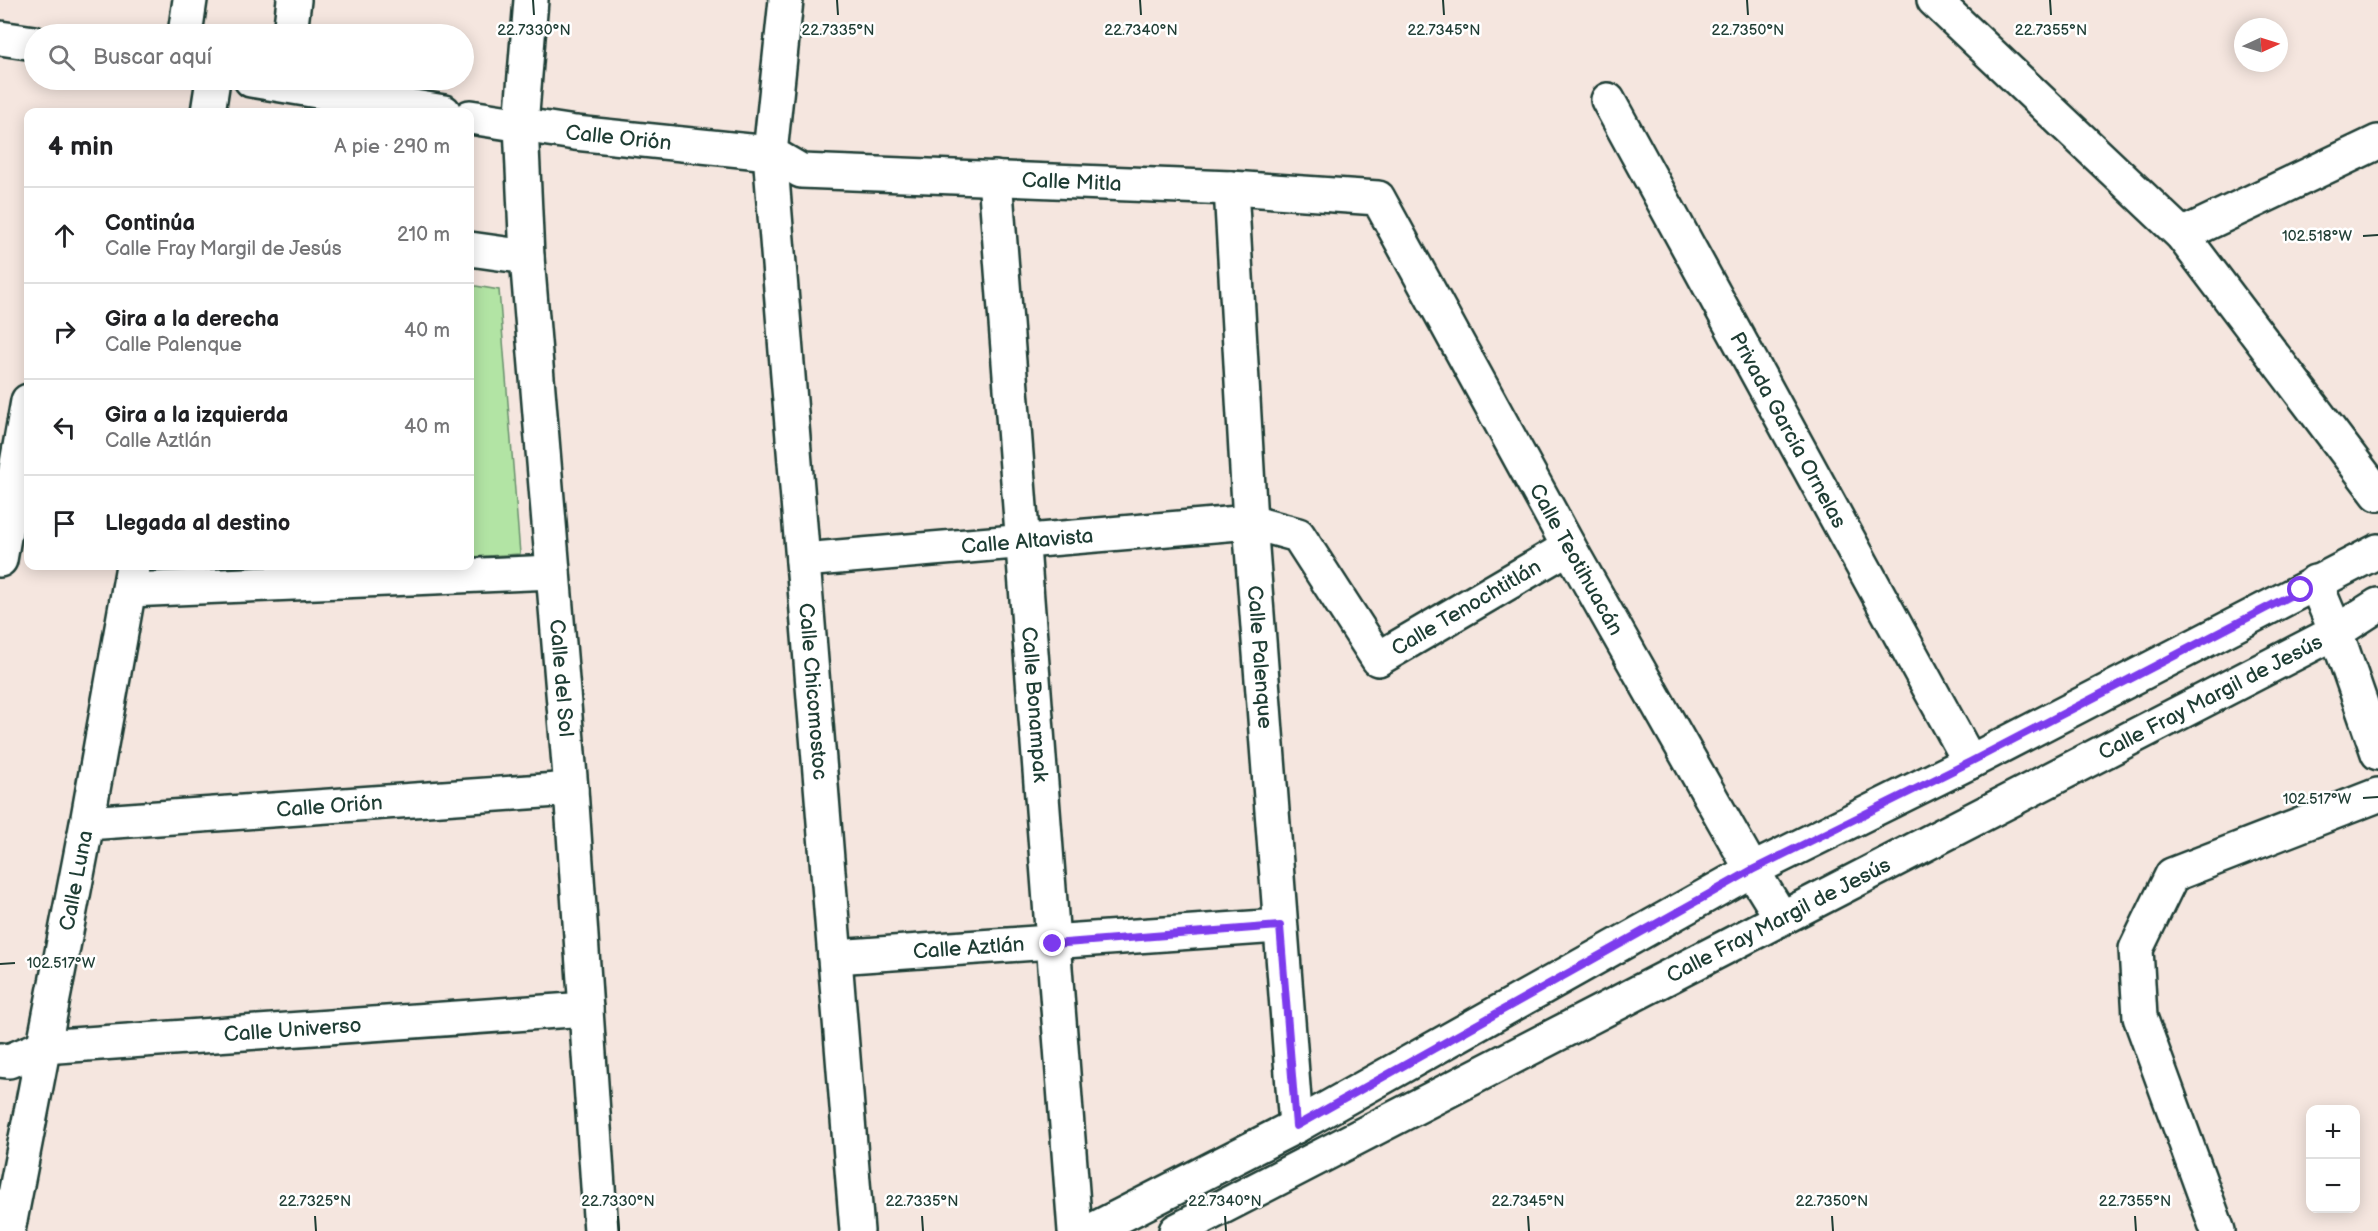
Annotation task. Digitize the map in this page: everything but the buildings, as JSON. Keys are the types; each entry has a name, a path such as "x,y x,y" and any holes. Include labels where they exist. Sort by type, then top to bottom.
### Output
{"street":[{"path":"186,24 190,0"},
{"path":"291,24 294,0"},
{"name":"Calle del Sol","path":"531,0 521,125 528,257 571,789 601,1231"},
{"name":"Calle Chicomostoc","path":"786,0 770,153 856,1231"},
{"path":"1934,0 2182,236 2378,494"},
{"path":"0,38 24,42"},
{"path":"209,108 211,90"},
{"path":"323,90 422,108"},
{"name":"Privada García Ornelas","path":"1608,100 1970,762"},
{"name":"Calle Orión","path":"474,118 770,153"},
{"path":"2182,236 2378,142"},
{"name":"Calle Mitla","path":"770,153 801,171 1231,188 1378,198"},
{"name":"Calle Bonampak","path":"994,178 1076,1231"},
{"name":"Calle Palenque","path":"1231,188 1250,522 1296,1126"},
{"name":"Calle Teotihuacán","path":"1378,198 1569,547 1781,917"},
{"path":"474,250 528,257"},
{"path":"0,560 24,424"},
{"name":"Calle Altavista","path":"804,560 1250,522"},
{"name":"Calle Tenochtitlán","path":"1250,522 1298,535 1378,659 1569,547"},
{"path":"1091,1231 1296,1126 1752,870 1970,762 2378,550"},
{"path":"131,578 553,572"},
{"name":"Calle Luna","path":"8,1231 87,823 131,578"},
{"path":"2315,582 2336,632 2378,753"},
{"name":"Calle Fray Margil de Jesús","path":"1176,1231 2336,632 2378,605"},
{"name":"Calle Orión","path":"87,823 571,789"},
{"path":"2218,1231 2140,1017 2136,949 2172,875 2378,795"},
{"name":"Calle Aztlán","path":"835,957 1053,944 1280,926"},
{"name":"Calle Universo","path":"0,1060 9,1061 43,1047 586,1009"}],"green space":[{"path":"474,286 499,290 520,554 474,557"},
{"path":"143,570 249,570 142,576"}],"route":[{"path":"1053,944 1280,926 1296,1126 1752,870 1970,762 2301,590"}]}
